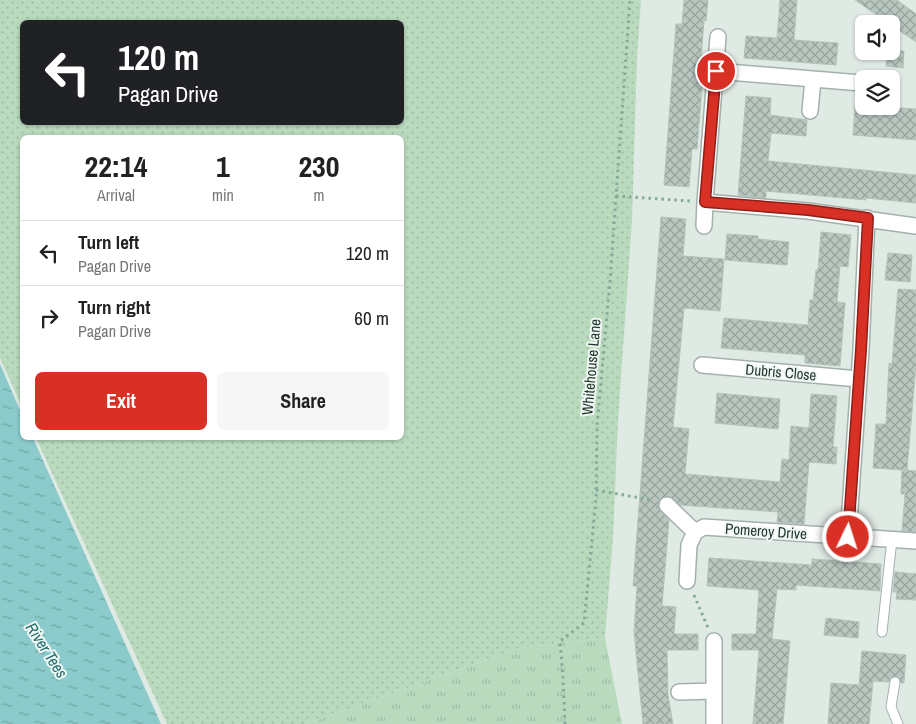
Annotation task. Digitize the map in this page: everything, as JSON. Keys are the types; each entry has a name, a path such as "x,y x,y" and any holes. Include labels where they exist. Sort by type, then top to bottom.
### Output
{"street":[{"path":"704,226 718,37"},
{"path":"716,71 855,82"},
{"path":"810,111 813,79"},
{"path":"705,202 808,210 916,226"},
{"path":"848,537 868,218"},
{"name":"Dubris Close","path":"702,365 859,379"},
{"path":"666,505 695,532 689,545 687,581"},
{"name":"Pomeroy Drive","path":"695,532 704,527 916,541"},
{"path":"714,641 714,724"},
{"path":"679,692 714,691"}],"lane":[{"path":"882,632 892,539"},
{"path":"895,682 891,707 898,724"}],"path":[{"name":"Whitehouse Lane","path":"565,724 560,641 584,623 596,490 597,426 630,0"},
{"path":"616,196 705,202"},
{"path":"596,490 666,505"},
{"path":"687,581 714,641"}],"green space":[{"path":"0,0 641,0 637,58 632,220 618,421 613,538 605,638 520,648 306,724 167,724 37,440 404,440 404,135 20,135 20,403 0,358"},
{"path":"605,638 622,724 306,724 520,648"}],"water":[{"name":"River Tees","path":"0,364 20,410 20,440 34,440 161,724 0,724"}],"building":[{"path":"684,0 708,0 706,21 704,20 699,87 702,87 697,149 692,149 689,187 664,185 676,24 682,24"},
{"path":"780,0 797,0 794,40 838,43 836,65 744,58 746,36 777,38"},
{"path":"855,0 897,0 916,14 916,42 900,31 900,15 877,15"},
{"path":"900,51 904,51 903,68 886,66 887,60 900,60"},
{"path":"746,96 771,98 770,115 807,120 806,136 771,133 768,161 916,175 916,203 766,191 766,198 738,195"},
{"path":"855,105 855,115 900,115 900,108 916,109 916,140 853,135"},
{"path":"661,217 686,219 683,256 724,259 720,311 684,308 673,427 689,429 685,474 780,482 782,459 789,460 791,426 809,428 811,394 837,396 833,447 837,447 836,464 809,462 804,524 777,522 778,512 680,505 669,496 660,499 658,508 669,520 662,606 676,607 674,634 698,634 698,650 667,650 668,695 673,724 643,724 634,632 637,586 633,586"},
{"path":"821,232 851,235 848,267 840,266 837,302 845,303 840,366 805,363 805,355 721,348 724,318 808,325 810,300 813,300 816,270 818,270"},
{"path":"727,234 758,236 758,239 789,242 787,265 725,260"},
{"path":"888,253 912,255 910,282 885,280"},
{"path":"898,289 916,290 916,364 907,470 916,471 916,532 902,531 905,494 901,494 902,470 873,468 876,424 886,424 889,363 892,364"},
{"path":"717,393 780,399 778,429 715,423"},
{"path":"709,558 812,565 812,559 881,564 880,591 796,585 796,590 777,589 772,639 790,641 783,724 753,724 759,650 732,650 732,634 756,634 759,590 707,586"},
{"path":"895,572 916,574 916,600 896,599 897,592 893,592"},
{"path":"826,618 859,622 858,638 824,635"},
{"path":"862,651 906,655 904,683 901,683 896,676 890,678 889,682 873,681 869,724 828,724 831,683 859,685"}],"route":[{"path":"716,71 705,202 808,210 868,218 848,537"}]}
